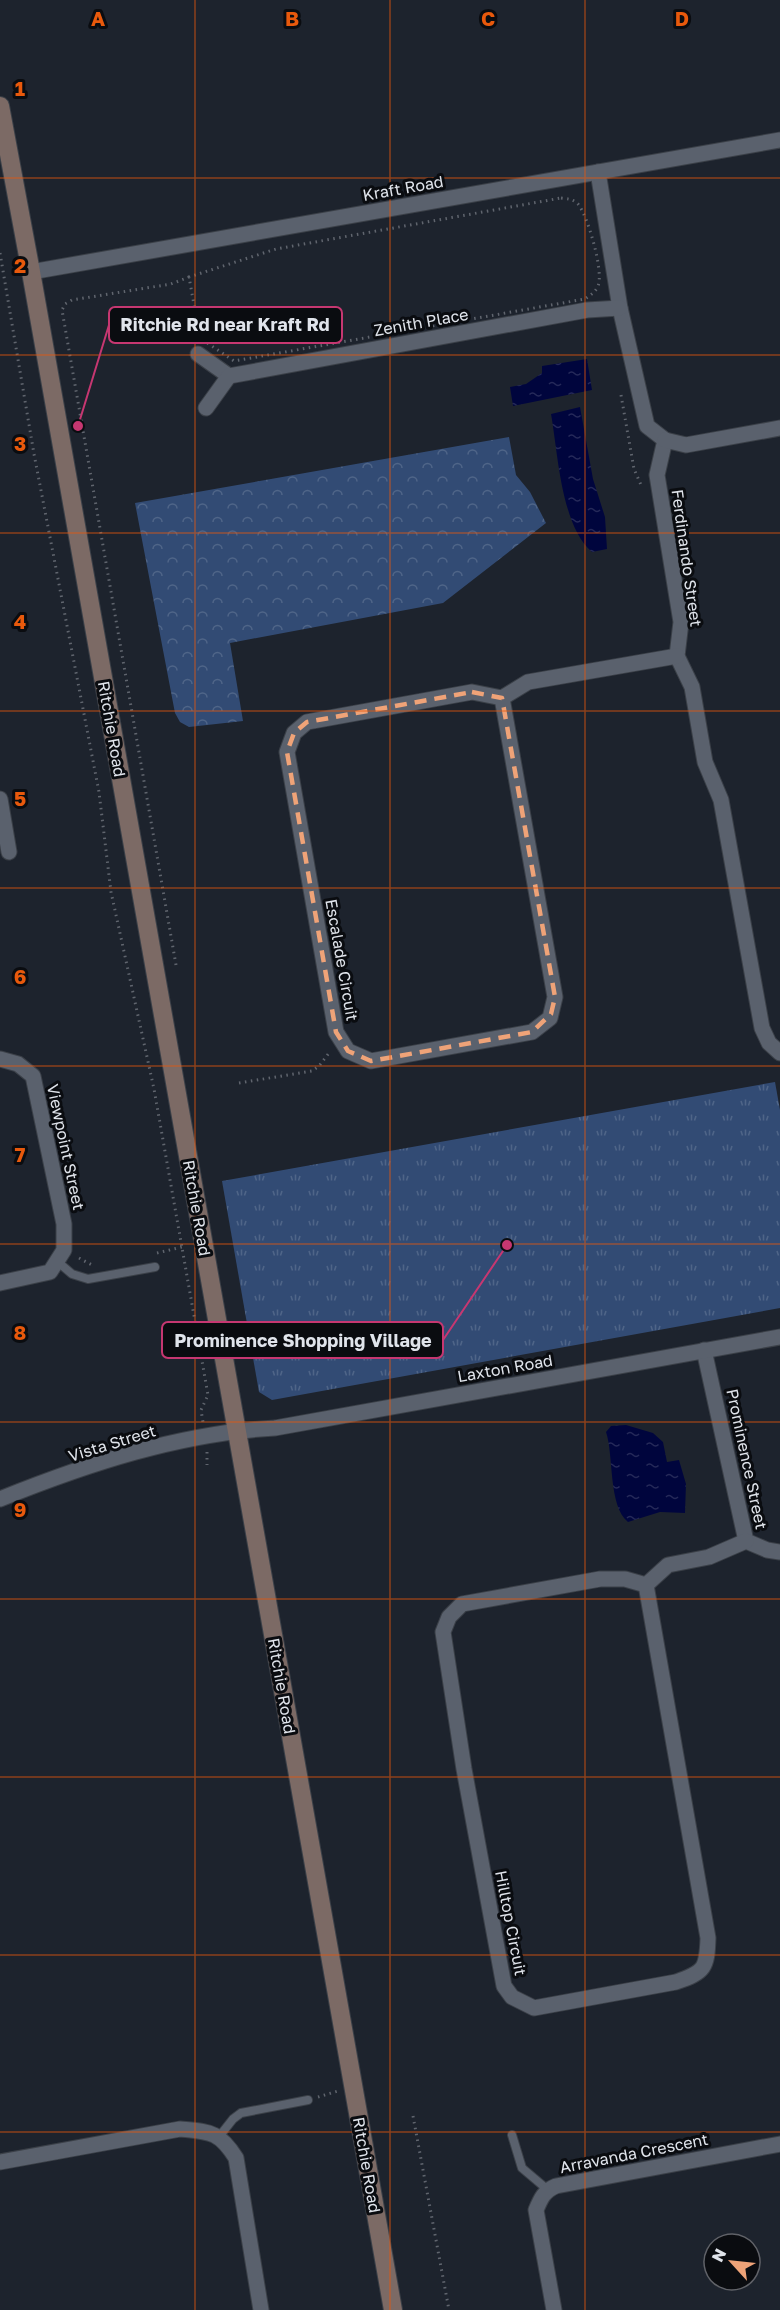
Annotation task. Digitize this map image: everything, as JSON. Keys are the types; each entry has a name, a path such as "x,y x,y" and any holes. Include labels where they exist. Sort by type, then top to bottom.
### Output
{"street":[{"name":"Ritchie Road","path":"0,106 393,2310"},
{"name":"Kraft Road","path":"31,272 780,140"},
{"path":"598,172 620,308 647,426 665,440 686,445 780,428"},
{"name":"Zenith Place","path":"229,376 587,310 620,308"},
{"path":"198,354 229,376 206,408"},
{"name":"Ferdinando Street","path":"665,440 657,475 681,622 678,656 692,687 705,762 721,800 762,1028 769,1043 780,1053"},
{"path":"502,698 528,682 678,656"},
{"name":"Escalade Circuit","path":"472,692 502,698 555,997 550,1018 532,1032 371,1061 348,1051 336,1032 287,752 293,736 307,722 472,692"},
{"path":"0,799 9,852"},
{"name":"Viewpoint Street","path":"0,1059 18,1064 33,1076 64,1224 61,1256"},
{"path":"0,1283 50,1272 61,1256"},
{"name":"Laxton Road","path":"237,1430 274,1428 780,1337"},
{"name":"Prominence Street","path":"704,1350 746,1541 767,1550 780,1552"},
{"name":"Vista Street","path":"0,1499 124,1455 237,1430"},
{"path":"646,1585 668,1565 709,1557 746,1541"},
{"name":"Hilltop Circuit","path":"600,1579 625,1579 646,1585 708,1938 708,1960 697,1974 676,1982 534,2008 512,1997 504,1986 464,1768 443,1632 449,1617 462,1604 600,1579"},
{"path":"0,2162 180,2129 209,2132 225,2141 236,2158 261,2310"},
{"name":"Arravanda Crescent","path":"554,2310 536,2210 542,2196 548,2190 556,2186 780,2144"}],"lane":[{"path":"61,1256 72,1274 88,1280 155,1267"},
{"path":"218,2138 233,2119 241,2113 308,2100"},
{"path":"512,2135 522,2168 548,2190"}],"path":[{"path":"176,965 62,310 65,304 72,300 171,284 189,277 276,249 561,198 577,203 583,213 600,275 599,284 594,293 585,299 234,361 200,338 189,277"},
{"path":"0,253 34,454 99,792 111,892 154,1089 183,1247 208,1395 201,1410 206,1436 207,1465"},
{"path":"620,390 634,469 643,492"},
{"path":"239,1083 312,1071 330,1052 334,1056"},
{"path":"149,1255 183,1247"},
{"path":"61,1256 93,1266"},
{"path":"308,2100 338,2091"},
{"path":"413,2116 449,2310"}],"highlighted area":[{"path":"472,692 502,698 555,997 551,1014 532,1032 371,1061 348,1051 336,1032 287,752 294,733 307,722"}],"green space":[{"path":"509,437 516,475 530,492 546,523 443,603 230,643 243,721 189,727 180,722 175,713 135,503"},
{"path":"775,1082 780,1110 780,1308 272,1400 259,1392 222,1181"}],"water":[{"path":"587,359 592,390 513,406 510,387 526,384 542,373 542,366"},
{"path":"580,407 593,479 605,517 607,549 592,552 582,540 567,507 551,414"},
{"path":"626,1425 653,1433 663,1442 667,1462 679,1460 686,1484 685,1513 660,1512 628,1522 622,1515 614,1493 606,1432 611,1426"}],"place":[{"name":"Ritchie Rd near Kraft Rd","path":"78,426"},
{"name":"Prominence Shopping Village","path":"507,1245"}]}
